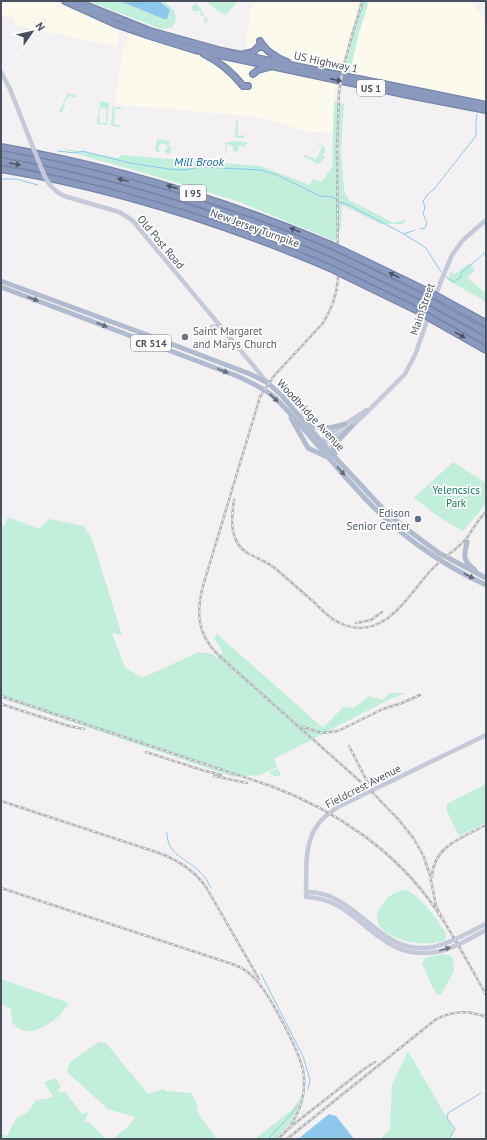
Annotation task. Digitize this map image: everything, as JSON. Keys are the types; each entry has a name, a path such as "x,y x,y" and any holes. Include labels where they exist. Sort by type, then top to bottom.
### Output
{"highway":[{"name":"US 1","path":"65,1 118,25 195,50 408,96 485,107"},
{"name":"US 1","path":"75,1 150,32 240,55"},
{"path":"260,40 262,45 283,60 307,68"},
{"path":"240,55 253,52 258,46 266,48"},
{"path":"195,50 218,61 233,74 243,86 248,86"},
{"name":"US Highway 1","path":"240,55 485,107"},
{"path":"253,74 264,68 272,66"},
{"name":"New Jersey Turnpike","path":"1,147 83,163 166,185 248,212 331,245 429,292 486,323"},
{"name":"New Jersey Turnpike","path":"1,154 81,170 164,192 246,219 346,260 426,299 486,332"},
{"name":"New Jersey Turnpike","path":"1,161 79,177 162,199 250,228 346,268 424,306 486,341"},
{"name":"New Jersey Turnpike","path":"1,169 79,184 160,206 240,232 330,268 422,313 486,350"}],"main road":[{"name":"Woodbridge Avenue","path":"1,281 250,374 268,383 303,419 330,459 362,496 384,517 411,540 436,557 486,585"},
{"name":"Woodbridge Avenue","path":"1,287 237,376 259,386 270,394 321,445 336,457 366,492 385,511 442,555 486,578"},
{"path":"187,350 192,359"},
{"path":"284,408 308,448 330,459"},
{"path":"303,419 313,426 322,429 346,424"},
{"path":"336,457 333,452 333,446 352,426"},
{"path":"312,451 321,445"},
{"path":"467,542 464,558 467,564 480,575"}],"street":[{"name":"Old Post Road","path":"1,72 10,89 45,177 50,185 64,196 114,210 126,216 142,232 218,322 256,371 268,383"},
{"name":"Main Street","path":"321,445 352,426 400,379 412,362 452,254 462,241 486,220"},
{"path":"212,327 218,326 223,329"},
{"name":"Main Street","path":"321,445 328,435 375,404"},
{"name":"Fieldcrest Avenue","path":"306,894 308,843 315,827 324,817 340,806 486,735"},
{"path":"306,894 323,894 337,899 347,905 384,936 411,947 427,948 440,945 486,924"},
{"path":"306,894 338,905 384,941 406,951 421,953 440,951 486,931"}],"shaded area":[{"path":"1,1 62,1 119,27 118,47 15,25 15,18 1,15"},
{"path":"252,1 360,1 343,70 245,50"},
{"path":"369,1 471,1 486,20 486,100 351,73 350,71 359,33"},
{"path":"129,33 198,54 336,84 333,133 309,132 259,117 115,104 123,50"}],"green space":[{"path":"87,1 120,1 165,4 159,1 164,2 168,4 174,12 176,20 171,28 162,29"},
{"path":"206,1 238,1 226,15"},
{"path":"360,1 369,1 359,33 350,72 343,70"},
{"path":"196,3 208,19 207,22 204,23 205,18 204,16 200,15 201,11 193,11 192,6"},
{"path":"68,93 76,96 75,98 69,96 64,103 65,105 62,113 59,111"},
{"path":"101,101 109,103 108,115 107,125 95,123 97,122","holes":["103,107 107,109 106,114 108,115 106,115 106,123 100,123 99,114 101,108"]},
{"path":"113,101 113,109 120,107 122,109 115,109 114,123 120,125 120,127 111,125"},
{"path":"334,102 344,104 341,151 344,191 349,200 394,223 407,219 403,224 381,224 342,205 341,228 335,241 237,201 61,148 118,158 122,155 260,166 310,185 313,179 322,182 332,167"},
{"path":"236,120 238,120 237,128 239,128 237,134 239,136 244,135 244,138 237,138 235,136"},
{"path":"157,139 169,141 169,147 172,147 170,153 166,154 165,151 168,146 165,143 162,144 161,142 158,149 160,152 156,152"},
{"path":"236,141 246,142 248,144 245,144 245,147 240,145 238,146 238,152 233,151 233,146 228,144 225,152 226,144 224,143"},
{"path":"312,141 325,147 324,154 320,153 325,156 325,158 318,164 303,156 306,155 311,157 311,159 312,157 316,160 322,147"},
{"path":"470,263 475,270 467,278 486,293 486,302 448,280 451,272 455,274"},
{"name":"Yelencsics Park","path":"453,462 486,483 486,504 463,531 442,519 414,498"},
{"path":"8,517 39,529 49,519 84,526 92,539 122,635 112,633 125,667 142,678 199,652 213,654 217,659 223,652 214,638 217,634 323,728 343,707 353,708 369,696 383,700 389,693 405,693 390,699 274,759 277,767 260,775 234,777 1,698 1,526 4,527"},
{"path":"278,768 281,775 277,777 270,774 269,772"},
{"path":"486,784 486,823 459,836 447,811 447,804"},
{"path":"407,890 424,903 433,914 445,932 445,940 434,943 407,941 394,937 384,931 378,923 378,913 385,901 390,896"},
{"path":"442,954 453,958 454,971 441,994 438,995 433,988 422,963 425,958"},
{"path":"1,979 69,1003 61,1014 49,1024 35,1030 22,1030 12,1023 11,1009 1,1004"},
{"path":"99,1042 106,1043 148,1094 164,1089 165,1091 191,1093 196,1101 198,1113 217,1139 113,1139 129,1126 135,1117 108,1109 67,1072 70,1062"},
{"path":"408,1051 454,1130 451,1137 452,1139 380,1139 390,1130 392,1085"},
{"path":"56,1078 61,1087 57,1092 65,1092 82,1114 89,1112 84,1122 89,1122 106,1139 1,1139 1,1134 7,1136 16,1119 29,1111 36,1100 50,1098 53,1096 44,1082"},
{"path":"303,1093 299,1107 293,1118 276,1139 255,1139 293,1109"}],"water":[{"path":"120,1 159,1 170,10 167,19 164,19"},
{"path":"329,1114 336,1116 354,1139 298,1139"}],"waterway":[{"path":"421,229 425,228 427,223 423,214 425,207 423,201 476,136 477,114"},
{"name":"Mill Brook","path":"58,151 75,153 82,151 130,163 169,169 183,170 203,167 261,170 277,175 320,196 333,197 336,199"},
{"name":"Mill Brook","path":"1,179 16,179 38,185"},
{"name":"Mill Brook","path":"339,202 349,205 404,234 426,248 441,272"},
{"path":"404,234 415,230"},
{"name":"Mill Brook","path":"446,277 454,282 461,277 461,273 486,252"},
{"path":"167,833 170,846 178,856 195,867 202,874 211,888"},
{"path":"261,974 303,1056 310,1080 308,1089"},
{"path":"449,1139 455,1129 447,1118 448,1113 481,1093"},
{"path":"268,1139 297,1106"}],"railway":[{"path":"363,1 343,68 339,93 337,149 338,279 335,297 323,323 273,377 260,397 203,586 199,605 199,614 205,638 217,654 371,791 399,820 414,839 423,855 430,875 436,906 443,920"},
{"path":"234,500 232,515 233,530 238,544 242,549 273,567 326,614 338,622 354,627 368,627 381,622 392,614 403,604 432,569 466,539 486,512"},
{"path":"356,623 371,620 382,612"},
{"path":"303,727 322,733 338,731 383,709 420,695"},
{"path":"1,696 271,786 318,807 341,820 383,851 402,868 419,887 449,929 486,995"},
{"path":"1,704 69,726 84,729"},
{"path":"349,746 370,787"},
{"path":"146,752 221,775"},
{"path":"214,776 247,783"},
{"path":"1,801 159,853 185,866 206,887 259,979"},
{"path":"432,877 434,866 443,850 459,839 486,825"},
{"path":"1,888 235,965 250,974 263,989 278,1013 292,1042 302,1068 304,1077 303,1098 299,1110 289,1128"},
{"path":"287,1139 435,1020 460,1012 473,1013 486,1017"},
{"path":"278,1139 289,1128 375,1062"}],"place":[{"name":"Saint Margaret and Marys Church","path":"185,337"},
{"name":"Edison Senior Center","path":"418,519"}]}
